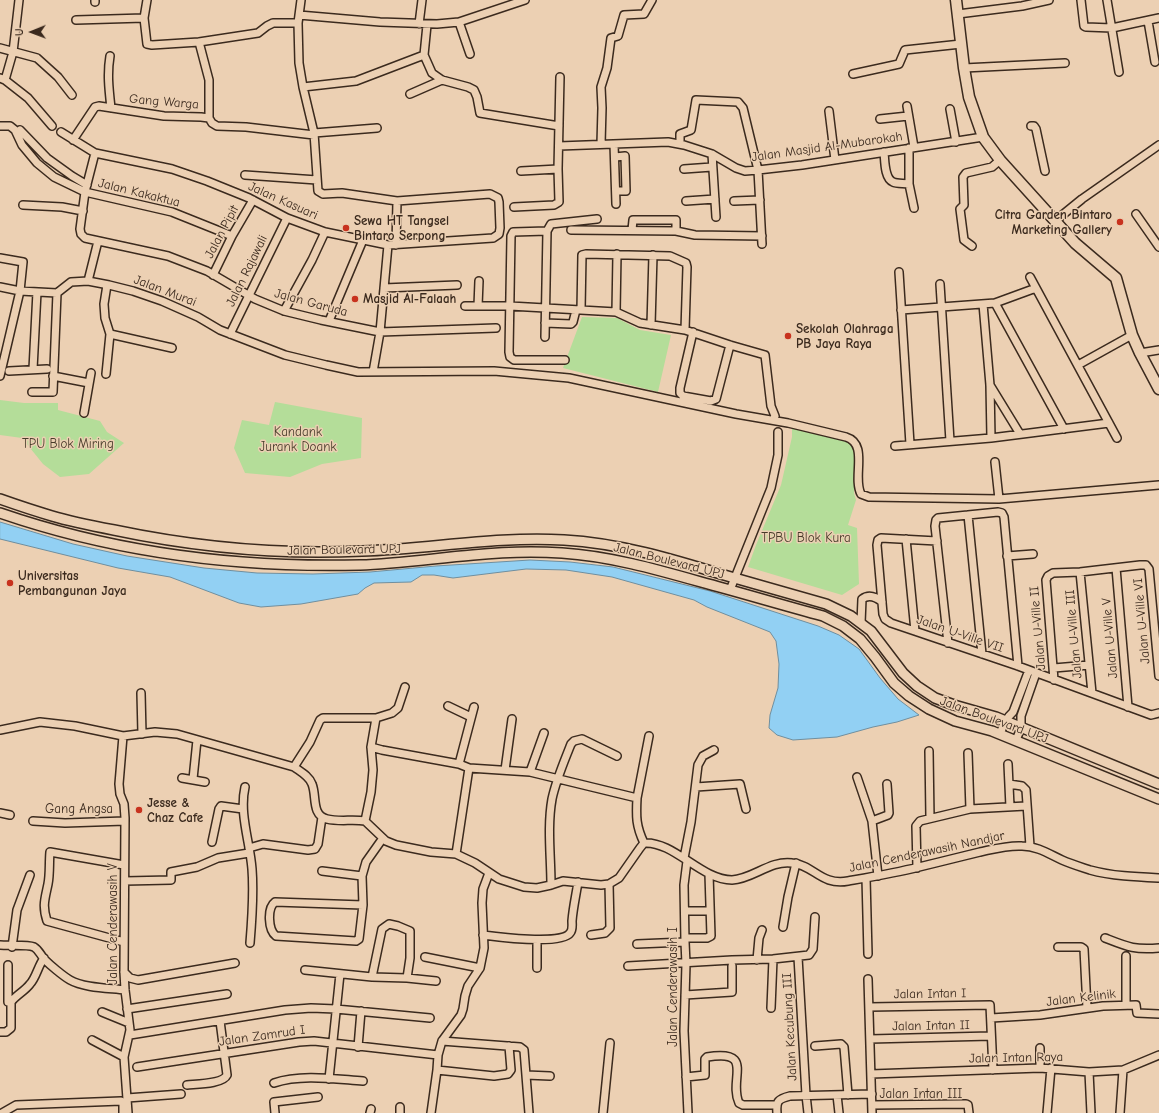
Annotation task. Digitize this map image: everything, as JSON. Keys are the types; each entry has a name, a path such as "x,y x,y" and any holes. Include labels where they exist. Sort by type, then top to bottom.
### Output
{"main road":[{"path":"956,0 968,97 983,137 1000,160 1075,243 1116,278 1132,335 1159,388"}],"street":[{"path":"20,0 13,52 2,79 28,98 52,126"},
{"path":"147,0 144,18 146,44 152,45 199,42 258,33 273,23 298,23"},
{"path":"301,0 298,23 299,63 314,134 318,191 323,194 342,193 396,201 396,245"},
{"path":"419,24 422,0"},
{"path":"299,15 427,25 459,22 525,0"},
{"path":"601,144 601,87 607,68 611,38 618,36 624,16 644,14 652,0"},
{"path":"958,14 1022,6 1049,0"},
{"path":"1081,0 1084,26 1086,27 1112,28 1159,18"},
{"path":"1108,0 1119,72"},
{"path":"76,20 144,18"},
{"path":"1148,21 1154,62"},
{"path":"459,22 470,54"},
{"path":"427,25 424,55 432,73 442,80 468,86 474,90 480,113 560,126"},
{"path":"199,42 210,80 209,118"},
{"path":"853,74 899,64 905,50 961,44"},
{"path":"0,48 37,58 58,78 72,96"},
{"path":"303,87 356,81 424,55"},
{"path":"110,56 107,84 111,108"},
{"path":"964,68 1065,63"},
{"path":"514,207 557,204 559,202 558,168 560,77"},
{"path":"410,94 442,80"},
{"path":"680,144 680,134 691,130 696,100 738,102 743,108 758,170 762,244"},
{"name":"Gang Warga","path":"73,140 95,107 102,106 164,116 209,118 216,126 246,127 314,134 377,128"},
{"path":"907,106 911,147 909,184 914,208"},
{"path":"950,109 956,142"},
{"path":"829,111 835,160"},
{"path":"880,119 908,116"},
{"name":"Jalan Kakaktua","path":"0,126 10,126 15,130 22,145 37,163 54,177 85,192 172,212 232,236"},
{"path":"1031,126 1034,126 1036,129 1045,171"},
{"path":"20,130 47,158 87,185"},
{"name":"Jalan Kasuari","path":"61,132 95,153 172,169 207,181 253,200 287,218 325,232 388,245 493,238 499,234 499,202 498,198 490,194 396,201"},
{"name":"Jalan Masjid Al-Mubarokah","path":"559,146 668,142 680,144 712,154 736,168 745,171 835,160 983,137"},
{"path":"614,144 615,157 625,156 626,191 616,191 616,204"},
{"path":"1055,221 1082,199 1159,145"},
{"path":"884,152 886,173 888,178 893,182 909,184"},
{"path":"23,205 83,211 85,192 95,153"},
{"path":"712,154 716,217"},
{"path":"972,246 964,238 960,208 964,205 963,177 966,173 992,167 1000,160"},
{"path":"684,169 712,167"},
{"path":"521,171 558,168"},
{"path":"245,175 317,180"},
{"path":"686,201 715,199"},
{"name":"Jalan Pipit","path":"213,275 232,236 253,200"},
{"path":"734,201 760,200"},
{"name":"Jalan Garuda","path":"83,211 80,229 81,234 85,238 168,256 207,271 249,296 284,311 328,322 380,332 496,328"},
{"path":"1136,214 1159,247"},
{"name":"Jalan Rajawali","path":"230,334 287,218"},
{"path":"544,337 547,231 551,224 596,219"},
{"path":"632,230 633,220 676,220 676,231"},
{"path":"571,230 676,231 695,235 762,236"},
{"path":"547,231 513,232 511,236 509,352 510,357 514,360 565,360"},
{"path":"284,311 312,260 325,232"},
{"path":"328,322 364,240"},
{"path":"0,287 20,291 57,293 71,282 88,281 98,241"},
{"path":"374,372 380,332 388,245"},
{"path":"616,312 617,254"},
{"path":"545,323 571,324 573,322 578,310 582,255 653,255 670,256 686,262 685,330"},
{"path":"651,325 653,255"},
{"path":"0,258 23,262 20,291 0,376"},
{"path":"899,272 910,444"},
{"path":"1030,277 1117,438"},
{"name":"Jalan Murai","path":"88,281 133,291 162,301 198,317 220,330 285,355 358,372 494,371 569,378 736,414 788,423 851,439 855,442 858,453 859,490 861,494 869,497 999,499"},
{"path":"478,306 479,281"},
{"path":"940,284 950,441"},
{"path":"106,374 110,334 105,318 104,304 107,285"},
{"path":"384,288 457,285"},
{"path":"901,310 995,303 1036,288"},
{"path":"33,369 37,292"},
{"path":"32,392 52,392 57,293"},
{"path":"995,303 1064,429"},
{"path":"983,304 990,385 991,438"},
{"path":"465,306 510,306 616,312 640,323 693,332 765,355 771,406 775,416"},
{"path":"693,332 680,388 680,393 683,396 711,401 716,399 730,345"},
{"path":"110,334 172,348"},
{"path":"1078,365 1132,335"},
{"path":"1140,353 1159,350"},
{"path":"9,371 47,369"},
{"path":"84,412 91,373"},
{"path":"53,376 89,383"},
{"path":"990,385 1020,434"},
{"path":"895,446 991,438 1109,423"},
{"path":"730,590 770,488 778,455 778,432"},
{"path":"995,462 999,499 1159,485"},
{"name":"Jalan Boulevard UPJ","path":"0,499 54,517 147,537 249,549 306,552 361,551 404,549 474,541 564,540 606,545 650,553 826,604 851,616 871,631 903,673 917,686 935,698 1005,721 1159,784"},
{"path":"948,643 935,526 936,520 938,518 998,512 1002,513 1004,517 1018,666"},
{"name":"Jalan Boulevard UPJ","path":"0,513 53,530 98,542 190,557 251,563 323,565 362,564 520,552 564,553 606,558 647,566 823,616 843,626 860,639 894,683 929,710 955,721 1016,740 1159,799"},
{"path":"968,515 982,654"},
{"path":"882,602 878,540 881,538 937,541"},
{"path":"906,539 915,631"},
{"path":"1007,556 1033,554"},
{"name":"Jalan U-Ville VI","path":"1116,568 1146,565 1149,569 1159,676"},
{"path":"1080,572 1116,568"},
{"name":"Jalan U-Ville V","path":"1116,568 1128,707"},
{"name":"Jalan U-Ville II","path":"1054,680 1046,580 1052,573 1080,572"},
{"name":"Jalan U-Ville III","path":"1080,572 1092,693"},
{"path":"861,623 862,599 864,597 874,597 882,602"},
{"name":"Jalan U-Ville VII","path":"882,602 885,619 891,623 1018,666 1151,715 1159,714"},
{"path":"1054,668 1089,665"},
{"path":"1000,734 1005,721 1013,712 1029,670"},
{"path":"1016,740 1021,728 1021,716 1036,673"},
{"path":"294,767 310,742 320,720 324,718 376,718 392,714 398,708 405,687"},
{"path":"141,693 142,734"},
{"path":"448,706 471,717"},
{"path":"459,764 474,707"},
{"path":"1013,712 1021,716"},
{"path":"365,821 371,792 373,770 372,747 376,718"},
{"path":"505,770 512,719"},
{"path":"0,730 40,722 75,726 123,736 155,732 177,734 294,767 304,773 310,780 313,786 317,811 322,817 328,820 365,821 383,838 396,845 410,849 456,854 499,879 524,887 537,888 564,881 609,884 619,878 644,843 637,824 637,798 650,736"},
{"path":"530,772 544,733"},
{"name":"Jalan Cenderawasih V","path":"123,736 119,784 120,794 124,804 125,821 124,865 126,881 124,972 130,1035 124,1057 128,1113"},
{"path":"551,885 550,822 552,800 557,780 571,744 578,739 582,739 617,756"},
{"path":"193,779 197,740"},
{"path":"372,747 459,764 469,768 530,772 557,780 637,798"},
{"name":"Jalan Cenderawasih I","path":"688,1113 684,1031 687,940 684,884 685,859 698,765 703,756 714,750"},
{"path":"929,751 930,818"},
{"path":"968,753 970,809"},
{"path":"1008,764 1010,807"},
{"path":"456,854 469,768"},
{"path":"857,777 872,821 878,876"},
{"path":"182,778 205,782"},
{"path":"696,787 740,784 746,808"},
{"path":"872,821 888,815 889,813 887,784"},
{"path":"1009,784 1022,786 1025,788 1030,846"},
{"path":"245,787 243,809 253,882 250,943"},
{"path":"212,842 219,809 221,806 243,809"},
{"path":"917,868 916,826 920,821 970,809 1026,806"},
{"path":"0,813 10,815"},
{"path":"126,881 171,880 171,872 197,868 218,858 249,851 263,844 308,850 315,849 318,844 322,817"},
{"name":"Gang Angsa","path":"33,821 65,823 125,821"},
{"path":"363,906 275,902 270,908 270,930 276,936 356,941 359,939 363,906 362,876 366,862 383,838"},
{"name":"Jalan Cenderawasih Nandjar","path":"644,843 656,844 685,859 709,874 731,880 752,875 778,863 796,864 831,882 842,882 917,868 995,849 1016,846 1030,846 1091,870 1125,876 1159,878"},
{"path":"124,865 50,852 48,884 44,901 44,911 47,921 124,942"},
{"path":"783,927 796,864"},
{"path":"322,871 362,876"},
{"path":"431,1113 438,1055 442,1041 460,1015 463,1009 468,986 480,968 484,948 482,903 483,889 490,873"},
{"path":"637,944 710,937 709,874"},
{"path":"12,947 18,910 30,875"},
{"path":"866,878 868,954"},
{"path":"483,935 537,940 565,937 572,931 578,882"},
{"path":"591,935 604,933 610,928 609,884"},
{"path":"688,911 710,911"},
{"path":"628,966 773,960 809,955 812,952 815,917"},
{"path":"372,977 382,929 389,924 410,931 410,958 407,978"},
{"path":"757,960 759,938 762,930"},
{"path":"1105,938 1130,948 1142,950 1159,948"},
{"path":"537,940 537,968"},
{"path":"0,945 12,947 34,947 44,958 70,980 78,984 125,990"},
{"path":"1058,947 1081,947 1084,949 1087,1008"},
{"name":"Jalan Kelinik","path":"991,1018 1040,1015 1087,1008 1126,1006 1126,956"},
{"path":"425,957 480,968"},
{"name":"Jalan Kecubung III","path":"798,957 808,1113"},
{"path":"6,1002 23,993 32,983 38,967 44,958"},
{"path":"771,1008 773,960"},
{"path":"124,972 130,978 138,980 235,963"},
{"path":"0,1032 6,1032 11,1028 6,1002 8,965"},
{"path":"685,995 732,992 732,966"},
{"path":"305,970 372,977 436,981"},
{"path":"329,1079 340,974"},
{"path":"868,978 872,1109"},
{"path":"127,1009 227,994"},
{"name":"Jalan Intan I","path":"870,1007 990,1005 991,1018"},
{"path":"1126,1006 1136,1005 1137,1013 1159,1014"},
{"path":"130,1035 311,1008 362,1011 430,1018"},
{"path":"358,1046 362,1011"},
{"path":"102,1012 129,1023"},
{"path":"991,1018 992,1070"},
{"path":"188,1085 224,1080 227,1076 220,1021"},
{"name":"Jalan Intan II","path":"870,1039 992,1036"},
{"path":"92,1040 124,1057"},
{"name":"Jalan Zamrud I","path":"137,1067 314,1041 438,1055"},
{"path":"442,1041 520,1047 524,1050 528,1113"},
{"path":"603,1113 610,1044"},
{"path":"814,1046 841,1044 844,1047 848,1095"},
{"path":"437,1070 494,1076 508,1074 511,1070 509,1046"},
{"path":"1040,1048 1040,1068"},
{"name":"Jalan Intan Raya","path":"871,1074 1040,1068 1090,1072 1123,1070 1159,1055"},
{"path":"686,1077 705,1075 705,1060 707,1057 730,1057 734,1058 737,1064 737,1089 739,1103 743,1105 777,1104 783,1098 806,1095 872,1094"},
{"path":"1047,1113 1051,1068"},
{"path":"1120,1113 1123,1070"},
{"path":"1090,1072 1091,1113"},
{"path":"526,1075 550,1076"},
{"path":"274,1083 284,1080 308,1078 363,1080"},
{"path":"127,1098 181,1094"},
{"path":"837,1095 839,1113"},
{"path":"274,1113 274,1102 318,1097"},
{"path":"2,1113 16,1105 120,1101 122,1103 123,1113"},
{"path":"777,1104 777,1113"},
{"name":"Jalan Intan III","path":"872,1109 966,1104 969,1110"}],"green space":[{"path":"582,317 617,318 640,330 671,335 658,392 563,368"},
{"name":"TPU Blok Miring","path":"0,400 24,403 58,403 58,410 100,421 107,432 124,443 89,474 60,477 43,464 22,438 0,435"},
{"name":"Kandank Jurank Doank","path":"275,402 362,418 361,458 322,464 290,477 245,473 234,448 242,420 269,425"},
{"name":"TPBU Blok Kura","path":"792,427 819,435 846,440 852,444 855,453 854,493 856,500 848,525 857,528 859,584 842,595 748,567 781,485 792,437"}],"water":[{"path":"0,522 73,544 127,556 204,568 257,573 313,574 370,572 530,560 570,562 613,567 710,591 818,626 839,635 859,649 880,678 898,699 919,715 837,737 793,740 777,735 769,728 770,715 778,688 779,664 776,641 770,632 707,607 694,600 612,577 566,570 526,569 453,578 422,575 411,582 374,583 358,594 301,604 261,607 239,603 170,577 118,568 0,539"}],"place":[{"name":"Citra Garden Bintaro Marketing Gallery","path":"1120,222"},
{"name":"Sewa HT Tangsel Bintaro Serpong","path":"346,228"},
{"name":"Masjid Al-Falaah","path":"355,299"},
{"name":"Sekolah Olahraga PB Jaya Raya","path":"788,336"},
{"name":"Universitas Pembangunan Jaya","path":"10,583"},
{"name":"Jesse & Chaz Cafe","path":"139,810"}]}
